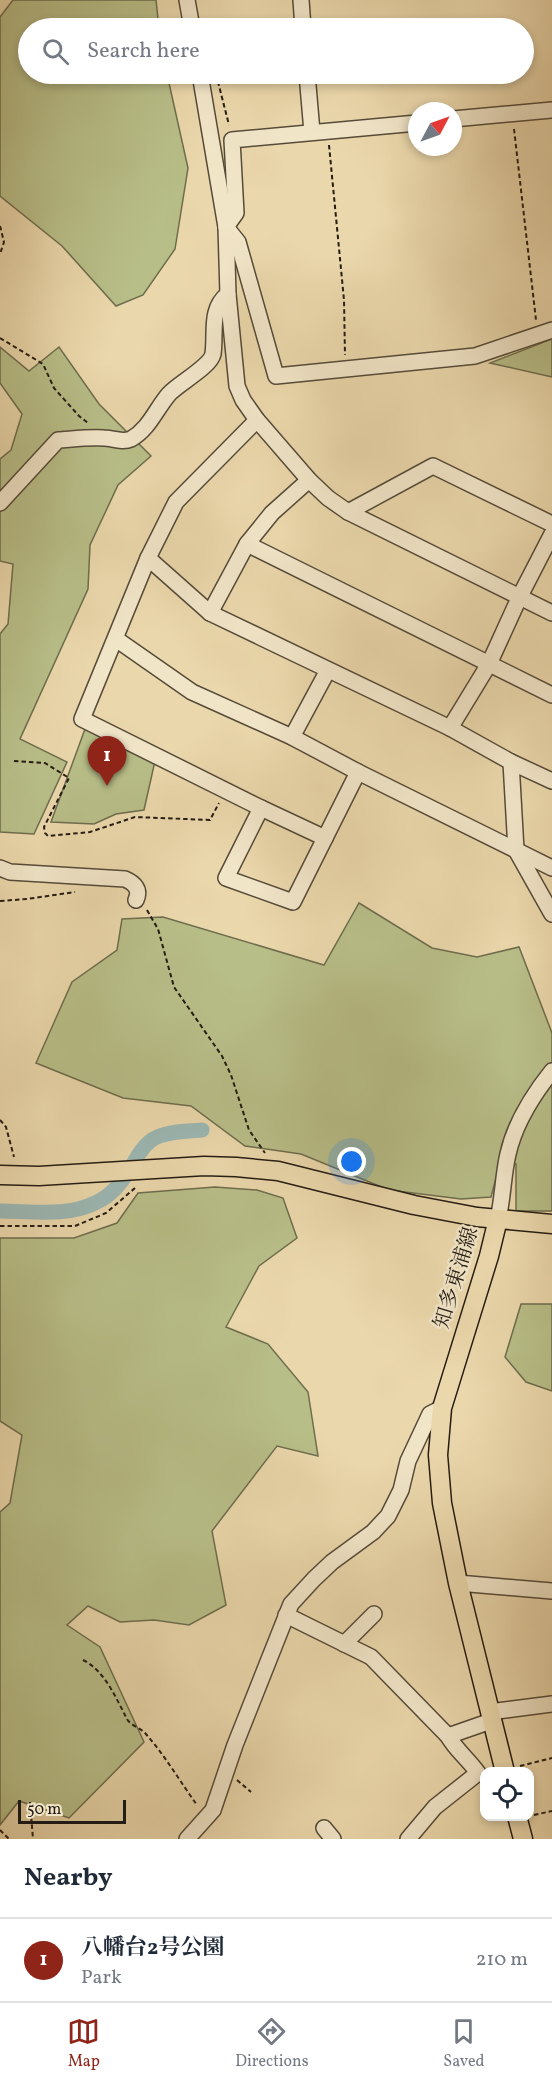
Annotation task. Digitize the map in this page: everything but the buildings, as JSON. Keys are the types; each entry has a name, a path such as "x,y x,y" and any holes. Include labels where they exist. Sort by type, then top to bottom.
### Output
{"main road":[{"name":"知多東浦線","path":"0,1175 39,1176 204,1166 270,1171 414,1205 498,1219 484,1273 442,1408 438,1455 442,1503 458,1583 504,1767"},
{"path":"498,1219 552,1224"},
{"path":"518,1821 523,1839"}],"street":[{"path":"187,0 190,18"},
{"path":"301,0 302,18"},
{"path":"202,84 226,227 228,294 237,386 243,400 257,420 309,480 328,498 348,512 552,613"},
{"path":"308,84 312,132"},
{"path":"462,118 552,110"},
{"path":"226,227 236,213 232,140 408,124"},
{"path":"226,227 238,242 276,376 476,356 547,331"},
{"path":"0,503 58,440 130,439 149,424 170,393 207,363 212,356 216,309 228,294"},
{"path":"257,420 176,502 148,558 82,719 325,838"},
{"path":"348,512 433,466 552,524"},
{"path":"210,613 247,544 272,513 309,480"},
{"path":"450,729 489,664 552,534"},
{"path":"247,544 552,695"},
{"path":"148,558 210,613 552,781"},
{"path":"116,639 192,692 292,737 552,868"},
{"path":"292,737 328,670"},
{"path":"511,762 516,850 552,914"},
{"path":"261,808 226,878 293,902 358,772"},
{"path":"0,868 10,872 125,879 136,886 138,891 136,900"},
{"path":"498,1219 507,1156 514,1130 529,1103 552,1071"},
{"path":"187,1839 213,1810 235,1745 291,1604 332,1562 373,1532 388,1516 401,1490 408,1461 430,1414 442,1408"},
{"path":"458,1583 552,1591"},
{"path":"344,1644 374,1614"},
{"path":"286,1615 371,1657 448,1736 454,1748 469,1761 478,1773 435,1807 408,1839"},
{"path":"448,1736 490,1717 552,1704"}],"path":[{"path":"218,84 232,140"},
{"path":"512,114 535,317 547,331"},
{"path":"328,131 344,300 346,344 344,369"},
{"path":"0,226 4,242 0,254"},
{"path":"0,338 43,364 54,388 79,417 101,432 105,438"},
{"path":"14,761 45,763 69,778 44,827 48,836 90,832 135,818 210,820 225,790"},
{"path":"0,901 78,891"},
{"path":"136,900 151,916 158,929 170,976 177,993 226,1065 249,1130 269,1157 270,1171"},
{"path":"0,1120 6,1127 15,1157"},
{"path":"0,1226 75,1226 106,1213 154,1170"},
{"path":"83,1660 94,1666 102,1675 128,1721 144,1732 206,1818"},
{"path":"519,1767 552,1758"},
{"path":"30,1802 33,1839"},
{"path":"534,1814 552,1811"},
{"path":"0,1830 9,1839"}],"green space":[{"path":"13,0 156,0 158,18 18,18 18,84 169,84 188,168 175,249 143,295 116,306 62,246 0,196 0,17"},
{"path":"552,339 552,377 490,363"},
{"path":"0,347 29,371 59,347 99,404 151,456 118,485 90,545 88,589 20,739 67,762 34,834 0,832 0,634 8,624 13,564 0,561 0,459 11,450 22,414 0,383"},
{"path":"85,729 155,761 144,810 116,814 94,824 51,822"},
{"path":"359,903 432,948 477,957 519,947 552,1033 552,1211 516,1211 516,1164 500,1163 491,1197 461,1199 389,1190 301,1154 245,1146 191,1106 123,1098 36,1063 72,982 117,950 122,919 163,917 324,965"},
{"path":"215,1187 257,1190 283,1198 297,1238 259,1266 226,1327 268,1344 308,1392 318,1456 277,1446 212,1531 226,1605 189,1625 154,1620 120,1622 88,1606 67,1625 100,1647 144,1742 69,1818 19,1801 0,1825 0,1512 10,1503 22,1435 0,1421 0,1238 74,1238 117,1223 138,1193"},
{"path":"521,1304 552,1304 552,1391 526,1382 505,1357"}],"waterway":[{"path":"0,1211 61,1212 95,1203 115,1189 141,1151 151,1141 168,1134 202,1130"}],"place":[{"name":"八幡台2号公園","path":"107,786"}]}
